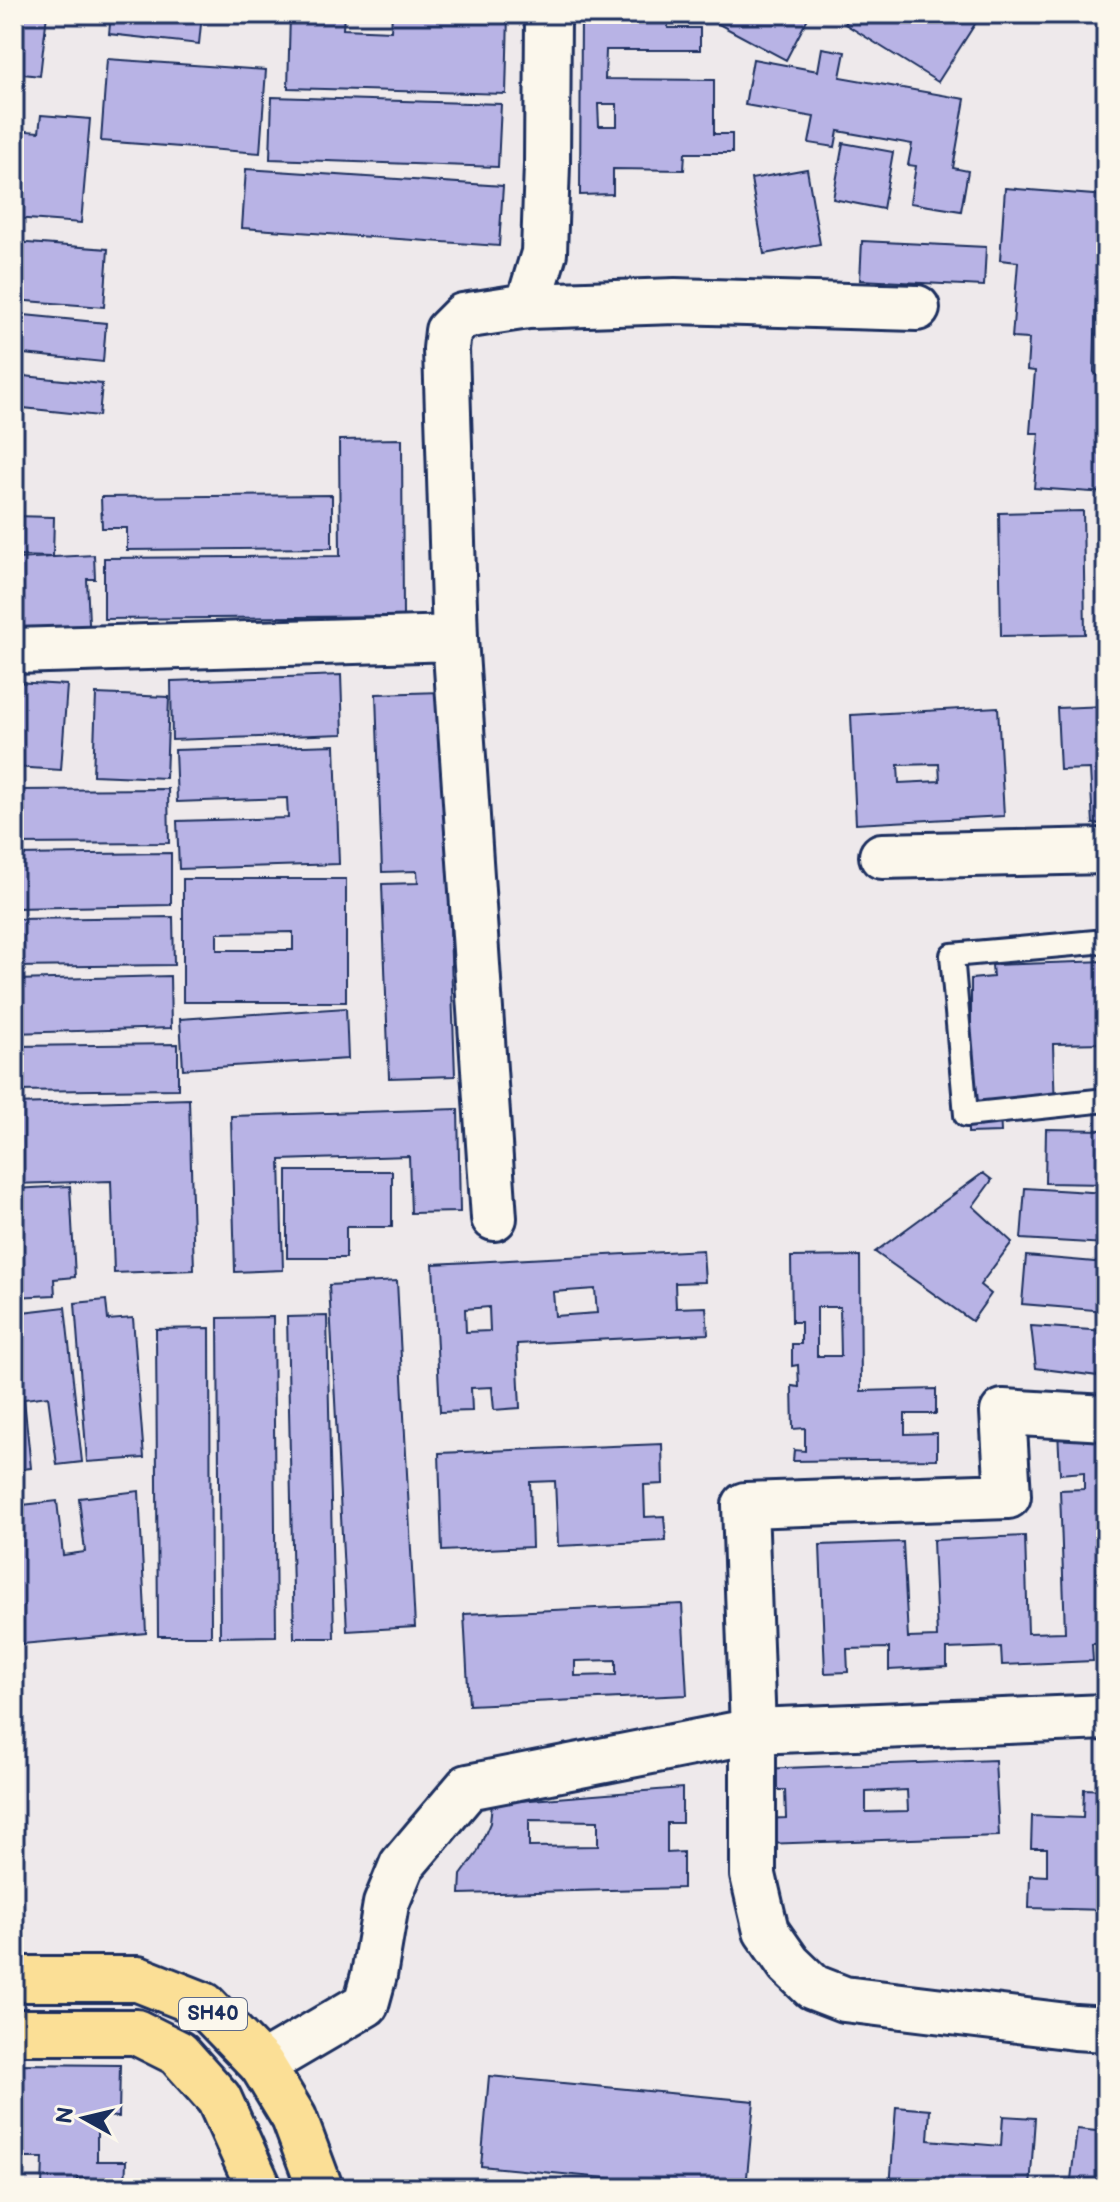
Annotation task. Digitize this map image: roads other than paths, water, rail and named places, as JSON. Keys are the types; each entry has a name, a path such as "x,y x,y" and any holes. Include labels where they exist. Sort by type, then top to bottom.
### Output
{"main road":[{"name":"SH40","path":"14,1979 138,1979 204,2005 262,2065 294,2118 320,2188"},
{"name":"SH40","path":"14,2032 136,2032 178,2053 219,2099 259,2188"}],"street":[{"path":"528,306 544,253 548,14"},
{"path":"494,1218 455,638 446,349 448,331 463,316 528,306 675,301 917,308"},
{"path":"14,651 455,638"},
{"path":"882,856 1106,851"},
{"path":"1106,1418 1003,1412 1008,1496 745,1505 753,1731 753,1875 766,1931 789,1964 813,1987 844,1999 1106,2029"},
{"path":"262,2065 366,2004 386,1904 402,1865 468,1787 753,1731 1106,1717"}],"lane":[{"path":"1106,941 952,955 966,1115 1106,1100"}]}
